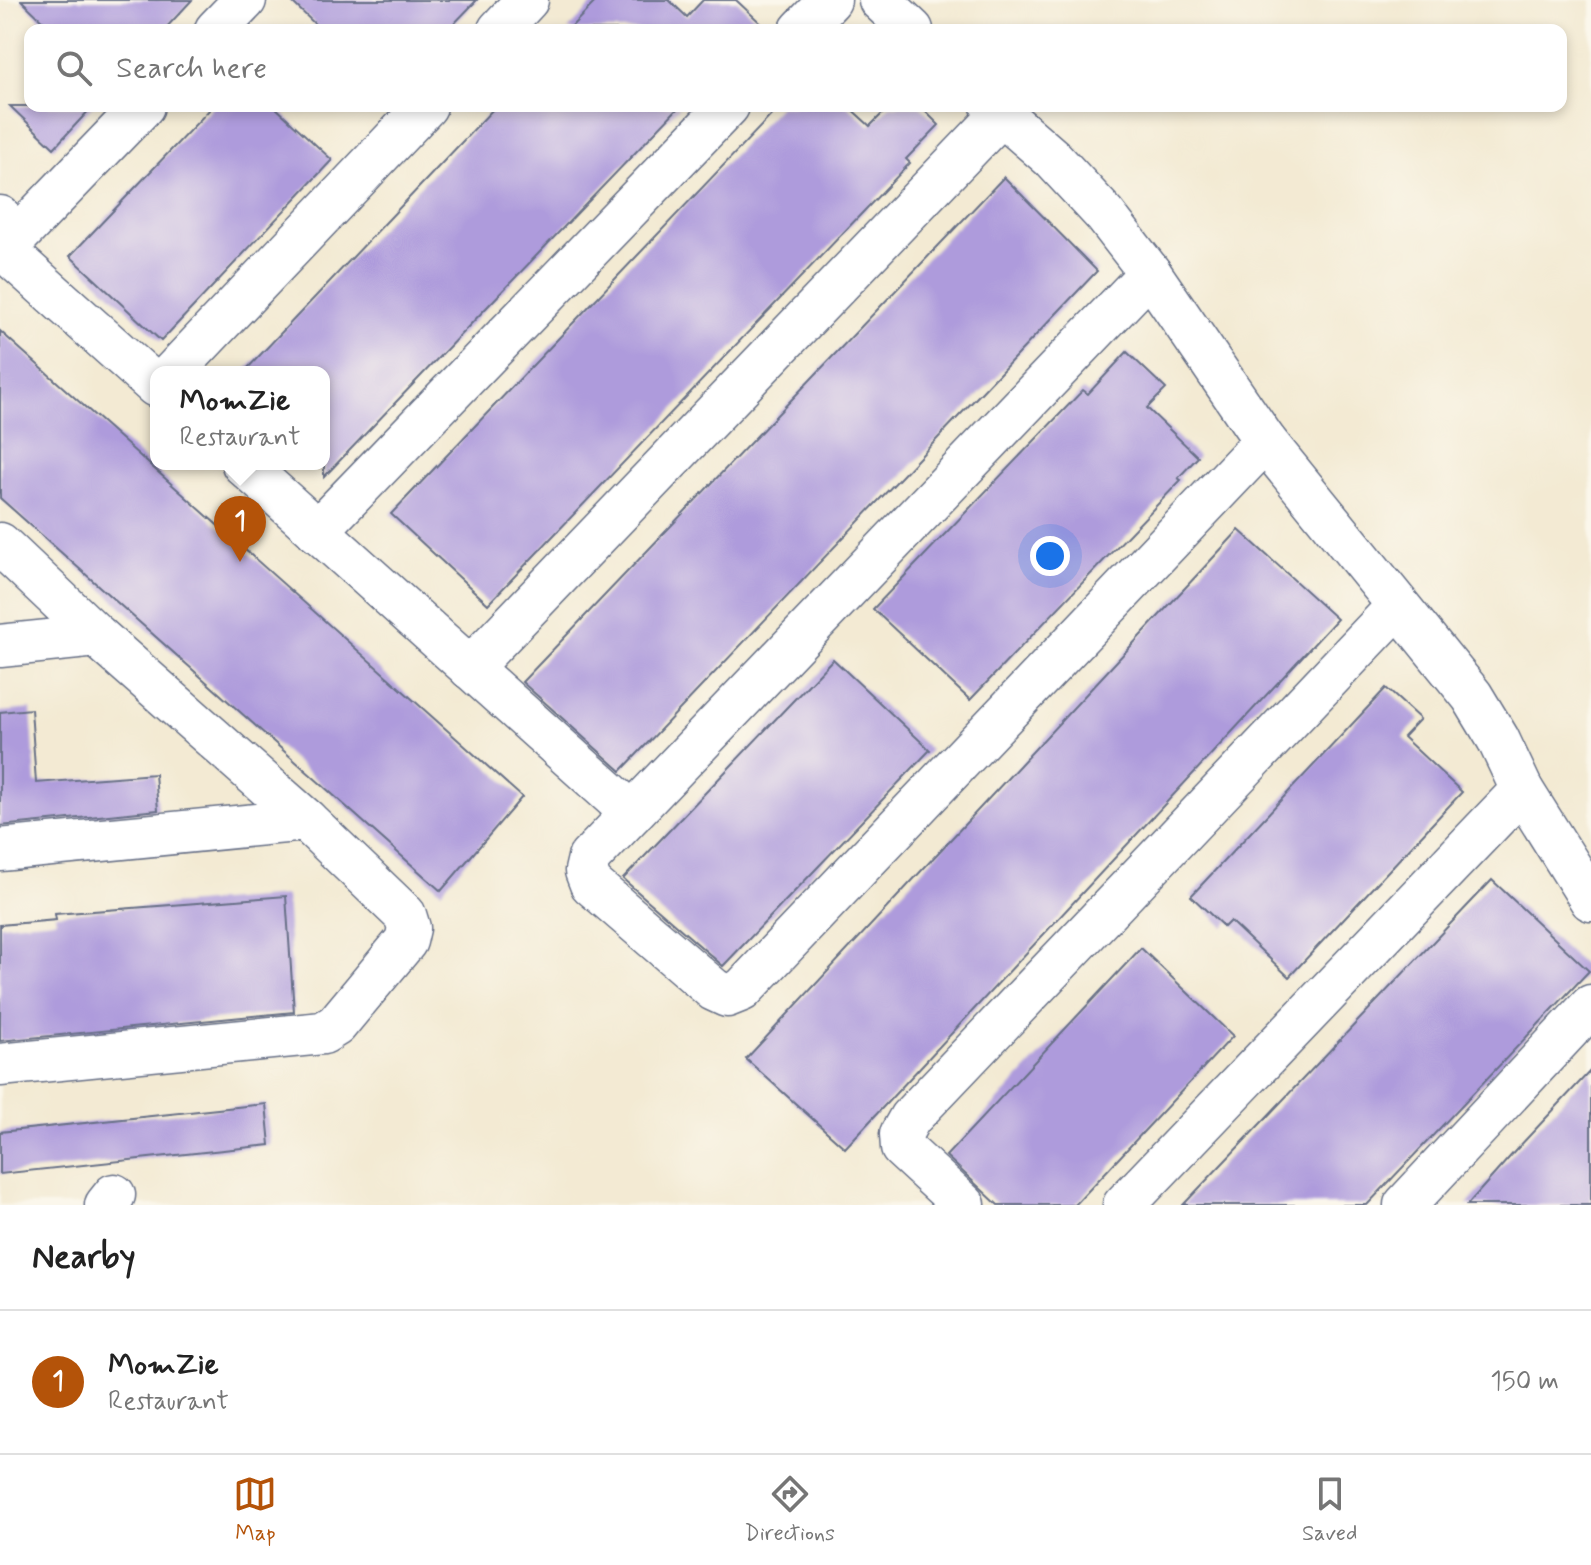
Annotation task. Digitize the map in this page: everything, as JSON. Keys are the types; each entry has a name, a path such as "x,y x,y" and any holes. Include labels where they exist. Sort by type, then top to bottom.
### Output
{"street":[{"path":"222,24 245,0"},
{"path":"505,24 527,0"},
{"path":"807,24 830,0"},
{"path":"880,0 906,24"},
{"path":"136,112 2,233 150,380"},
{"path":"179,366 420,112"},
{"path":"317,531 722,112"},
{"path":"470,668 994,112"},
{"path":"998,112 1076,183 1150,273 1265,441 1472,696 1498,739 1522,790 1591,900"},
{"path":"1150,273 589,858 586,871 591,884 714,990 727,996 742,990 1265,441"},
{"path":"250,470 632,813"},
{"path":"0,544 97,636 306,820 405,915 409,928 406,941 336,1025 323,1033 0,1065"},
{"path":"964,1205 902,1148 901,1134 910,1118 1397,607"},
{"path":"0,646 97,636"},
{"path":"1124,1205 1522,790"},
{"path":"0,850 306,820"},
{"path":"1405,1205 1591,1006"}],"building":[{"path":"21,0 192,0 170,24 46,24"},
{"path":"290,0 477,0 454,24 315,24"},
{"path":"597,0 669,0 687,17 703,0 736,0 762,24 574,24"},
{"path":"10,106 24,106 24,112 87,112 54,148"},
{"path":"207,112 280,112 332,160 161,341 70,256"},
{"path":"490,112 674,112 324,477 324,470 330,470 330,366 250,366"},
{"path":"774,112 855,112 870,126 884,112 926,112 939,125 906,159 910,163 488,604 391,514"},
{"path":"1004,177 1097,271 621,771 522,682"},
{"path":"0,331 150,465 150,470 156,470 522,797 441,891 0,498"},
{"path":"1127,352 1166,389 1147,408 1198,457 1178,478 1181,480 970,700 873,609 1083,390 1088,394"},
{"path":"1239,530 1337,619 845,1148 746,1059"},
{"path":"833,659 930,750 723,966 623,879"},
{"path":"1386,688 1420,719 1403,737 1462,792 1289,977 1230,921 1224,927 1191,896"},
{"path":"31,709 36,783 155,774 158,810 0,826 0,712"},
{"path":"1492,880 1589,971 1367,1205 1183,1205"},
{"path":"286,896 294,1012 0,1041 0,925 56,920 55,914"},
{"path":"1141,948 1233,1036 1075,1205 998,1205 946,1156"},
{"path":"1591,1070 1591,1205 1467,1205 1516,1150"},
{"path":"266,1104 270,1145 0,1174 0,1132"}],"place":[{"name":"MomZie","path":"240,562"}]}
